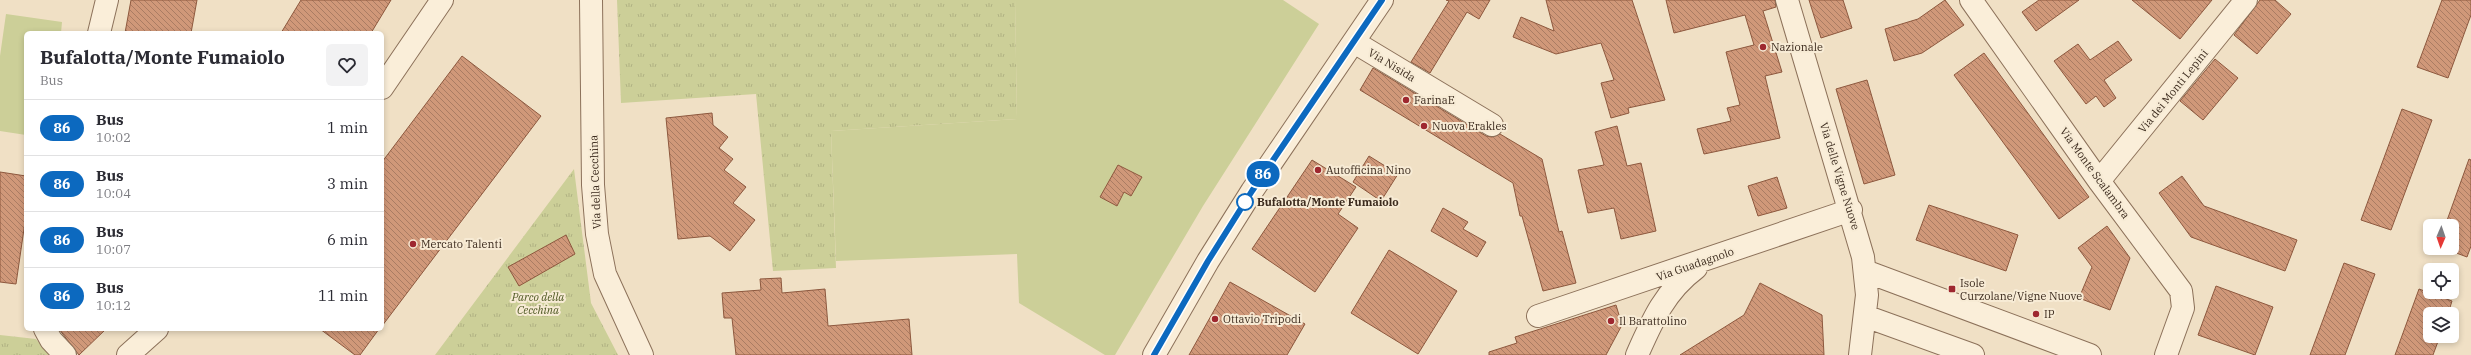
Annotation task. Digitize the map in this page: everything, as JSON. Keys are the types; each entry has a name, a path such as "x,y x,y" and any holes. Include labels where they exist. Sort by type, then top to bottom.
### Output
{"street":[{"path":"99,31 106,0"},
{"path":"384,85 442,0"},
{"name":"Via della Cecchina","path":"591,0 593,191 597,234 605,274 642,355"},
{"path":"1154,355 1208,261 1252,191 1382,0"},
{"name":"Via delle Vigne Nuove","path":"1787,0 1851,210 1865,271 1865,316 1860,355"},
{"name":"Via Monte Scalambra","path":"1971,0 2099,181 2173,280 2183,296 2183,308 2166,355"},
{"name":"Via dei Monti Lepini","path":"2099,181 2246,0"},
{"name":"Via Nisida","path":"1354,42 1492,125"},
{"name":"Via Guadagnolo","path":"1538,316 1851,210"},
{"path":"1637,355 1652,320 1672,289 1680,280 1707,260"},
{"path":"1865,271 2090,355"},
{"path":"1865,316 1973,355"},
{"path":"46,331 51,340 65,355"},
{"path":"128,355 155,331"}],"green space":[{"path":"617,0 1015,0 1017,119 831,131 836,268 773,271 756,94 621,103"},
{"path":"1015,0 1283,0 1319,24 1203,206 1115,355 1105,355 1019,303 1017,254 836,261 831,131 1017,119"},
{"path":"6,14 62,22 61,31 24,31 24,135 0,131 0,56"},
{"name":"Parco della Cecchina","path":"574,169 591,303 618,355 435,355"},
{"path":"0,335 36,339 49,355 0,355"}],"building":[{"path":"131,0 197,0 191,31 125,31"},
{"path":"301,0 391,0 372,31 282,31"},
{"path":"1446,0 1490,0 1479,19 1467,12 1430,73 1411,62 1449,1"},
{"path":"1546,0 1632,0 1665,100 1628,108 1629,113 1611,118 1601,83 1614,80 1601,43 1556,54 1513,37 1521,17 1554,31"},
{"path":"1666,0 1775,0 1776,7 1763,11 1782,72 1765,76 1780,138 1704,154 1697,129 1731,121 1727,108 1740,105 1726,52 1754,45 1745,15 1674,33"},
{"path":"1809,0 1843,0 1852,28 1821,38"},
{"path":"1945,0 1964,25 1922,53 1894,61 1885,29 1918,19"},
{"path":"2039,0 2079,0 2036,31 2022,12"},
{"path":"2132,0 2212,0 2180,39"},
{"path":"2260,0 2275,0 2291,14 2257,54 2234,35"},
{"path":"2442,0 2471,0 2471,15 2448,78 2417,67"},
{"path":"2118,41 2132,60 2104,80 2116,98 2104,107 2096,96 2086,104 2054,61 2078,44 2090,60"},
{"path":"1984,53 2089,197 2059,219 1954,75"},
{"name":"Mercato Talenti","path":"462,56 541,116 384,323 384,159"},
{"path":"2215,59 2238,78 2203,120 2180,101"},
{"path":"1373,68 1486,136 1492,137 1500,134 1542,159 1559,232 1562,231 1576,283 1543,291 1522,216 1520,216 1513,183 1360,90"},
{"path":"1867,80 1895,175 1864,184 1836,89"},
{"path":"2402,109 2432,120 2391,230 2361,220"},
{"path":"712,113 713,125 728,137 719,148 733,159 724,170 746,187 733,203 755,220 730,251 710,236 678,239 666,118"},
{"path":"1617,126 1627,166 1641,163 1656,231 1621,239 1614,208 1588,213 1578,170 1604,165 1595,132"},
{"path":"1369,156 1398,174 1381,201 1353,182"},
{"path":"2469,159 2471,160 2471,246 2467,257 2459,254 2459,219 2448,219"},
{"path":"1312,160 1356,187 1338,214 1358,228 1315,292 1252,249"},
{"path":"1118,165 1142,177 1131,196 1124,192 1117,206 1100,197"},
{"path":"0,172 24,176 24,229 16,284 0,282"},
{"path":"2182,176 2204,206 2297,240 2285,271 2191,237 2159,193"},
{"path":"1777,177 1787,208 1758,216 1748,186"},
{"path":"1929,205 2018,235 2006,271 1916,240"},
{"path":"1443,208 1468,222 1463,229 1486,242 1477,257 1431,231"},
{"path":"2107,226 2130,258 2110,310 2079,298 2092,267 2078,248"},
{"path":"566,235 575,254 519,286 508,267"},
{"path":"1389,250 1457,291 1418,354 1351,313"},
{"path":"2344,263 2375,274 2345,355 2310,355"},
{"path":"781,278 782,293 825,289 828,326 909,319 912,355 736,355 732,318 724,318 722,293 761,290 760,279"},
{"path":"1230,282 1305,324 1287,355 1189,355"},
{"path":"1760,283 1822,315 1824,355 1680,355 1744,315"},
{"path":"2216,286 2273,307 2255,355 2198,335"},
{"path":"2419,289 2423,290 2423,299 2446,299 2452,301 2450,307 2423,307 2423,343 2437,343 2433,355 2395,355"},
{"path":"1616,305 1622,325 1606,355 1489,355 1489,352 1517,343 1515,337"},
{"path":"61,331 104,331 79,355"},
{"path":"323,331 378,331 360,355 355,355"}],"bus line":[{"name":"86","path":"1154,355 1208,261 1252,191 1382,0"}],"place":[{"name":"Nazionale","path":"1763,47"},
{"name":"FarinaE","path":"1406,100"},
{"name":"Nuova Erakles","path":"1424,126"},
{"name":"Autofficina Nino","path":"1318,170"},
{"name":"Bufalotta/Monte Fumaiolo","path":"1245,202"},
{"name":"Mercato Talenti","path":"413,244"},
{"name":"Isole Curzolane/Vigne Nuove","path":"1952,289"},
{"name":"IP","path":"2036,314"},
{"name":"Ottavio Tripodi","path":"1215,319"},
{"name":"Il Barattolino","path":"1611,321"}]}
